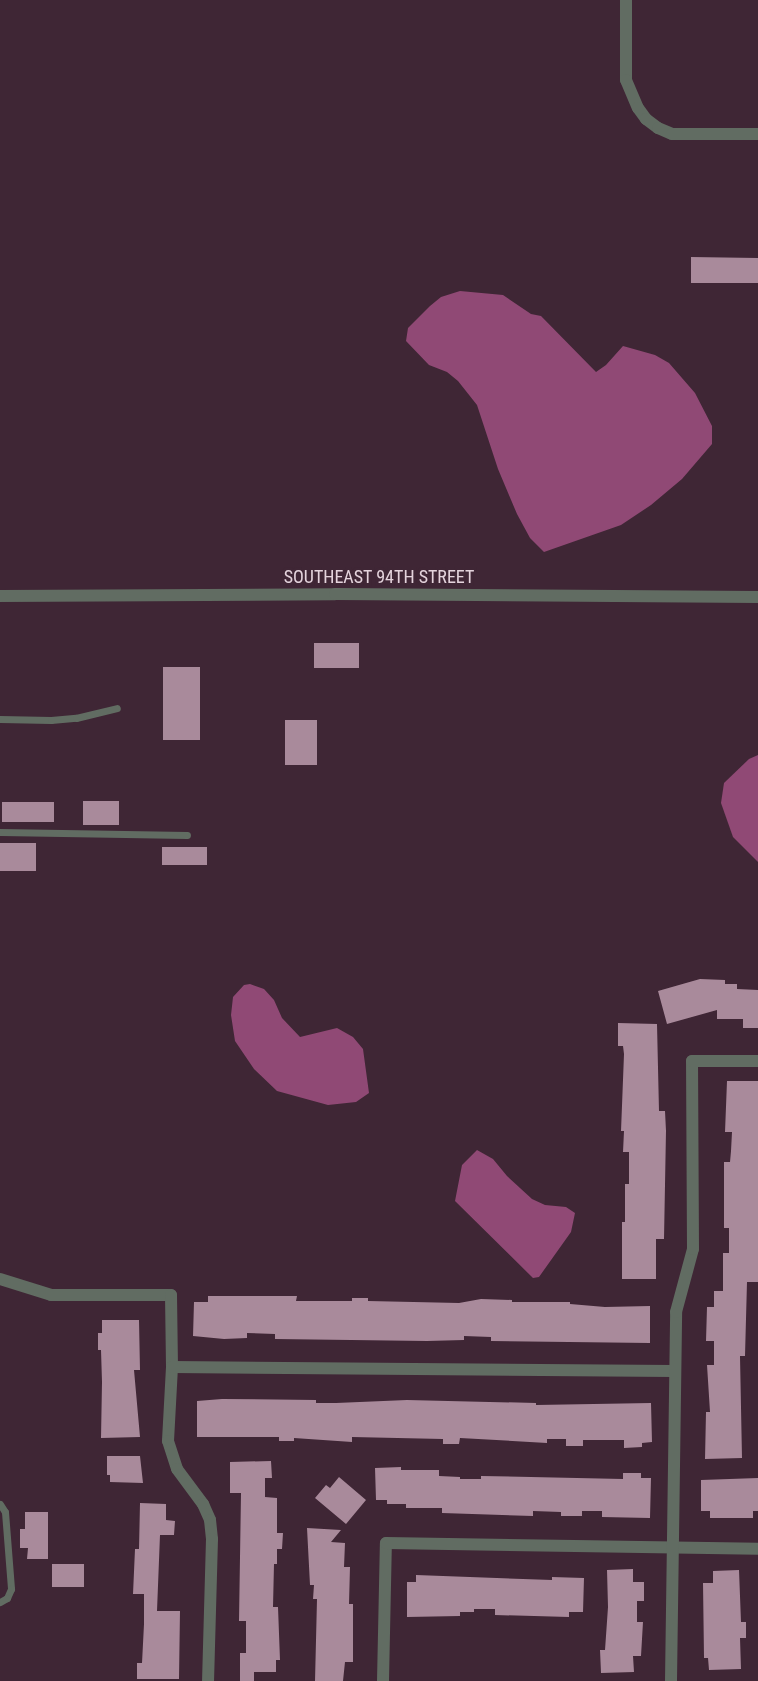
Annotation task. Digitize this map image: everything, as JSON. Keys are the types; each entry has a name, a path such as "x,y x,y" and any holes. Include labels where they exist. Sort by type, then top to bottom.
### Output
{"street":[{"path":"626,0 626,80 638,108 646,119 657,128 672,134 758,134"},
{"name":"SOUTHEAST 94TH STREET","path":"0,596 369,594 758,597"},
{"path":"671,1681 674,1371 676,1312 693,1249 692,1061 758,1061"},
{"path":"0,1279 51,1295 171,1295 172,1367 168,1441 177,1469 203,1504 210,1520 212,1539 208,1681"},
{"path":"172,1367 674,1371"},
{"path":"383,1681 386,1543 758,1549"}],"lane":[{"path":"0,719 59,720 117,708"},
{"path":"0,832 187,835"},
{"path":"0,1504 5,1512 11,1588 7,1598 0,1602"}],"shaded area":[{"path":"460,291 503,295 531,314 541,316 596,372 606,365 623,346 655,355 669,363 695,393 712,426 712,444 682,479 651,505 621,525 544,552 530,538 517,514 498,469 477,405 458,381 447,372 429,365 406,341 408,328 430,306 441,297"},
{"path":"758,755 758,862 733,837 721,803 724,783 749,759"},
{"path":"250,984 264,989 274,1000 282,1018 300,1037 337,1028 353,1037 363,1049 369,1093 356,1102 328,1105 277,1091 254,1069 235,1041 231,1015 233,997 244,985"},
{"path":"477,1150 493,1159 507,1176 532,1199 545,1205 566,1207 575,1213 571,1232 539,1277 533,1278 455,1201 462,1165"}],"building":[{"path":"691,257 758,258 758,283 691,283"},
{"path":"314,643 359,643 359,668 314,668"},
{"path":"163,667 200,667 200,740 163,740"},
{"path":"285,720 317,720 317,765 285,765"},
{"path":"83,801 119,801 119,825 83,825"},
{"path":"2,802 54,802 54,822 2,822"},
{"path":"0,843 36,843 36,871 0,871"},
{"path":"162,847 207,847 207,865 162,865"},
{"path":"700,979 725,980 725,984 737,984 737,989 758,990 758,1028 743,1028 743,1019 717,1019 717,1010 667,1024 658,991"},
{"path":"618,1023 657,1024 659,1111 665,1111 666,1131 664,1239 656,1239 656,1279 622,1279 622,1222 625,1222 625,1184 629,1184 629,1152 623,1152 624,1131 621,1131 624,1054 623,1046 618,1046"},
{"path":"727,1081 758,1081 758,1282 747,1282 745,1356 740,1356 742,1458 705,1459 706,1412 710,1412 707,1365 714,1365 714,1341 706,1341 707,1307 714,1307 714,1291 723,1291 723,1253 729,1253 729,1228 724,1228 724,1162 730,1162 732,1132 725,1132"},
{"path":"208,1296 297,1296 296,1301 352,1301 352,1298 368,1298 368,1301 459,1303 481,1299 512,1300 512,1302 570,1302 570,1304 605,1307 650,1306 650,1343 491,1341 491,1337 464,1336 464,1340 427,1341 275,1339 275,1334 247,1333 247,1338 224,1339 193,1336 194,1302 208,1302"},
{"path":"102,1320 139,1320 140,1370 134,1370 140,1437 101,1438 102,1382 98,1333 102,1333"},
{"path":"316,1400 316,1403 407,1400 536,1403 536,1405 651,1403 652,1442 642,1443 642,1447 624,1448 624,1440 583,1440 583,1446 566,1446 566,1439 547,1439 547,1443 460,1438 459,1444 443,1444 443,1439 352,1437 352,1442 294,1438 294,1441 279,1441 279,1437 197,1437 197,1401"},
{"path":"107,1456 140,1456 143,1483 110,1482 110,1475 107,1475"},
{"path":"271,1461 272,1478 265,1478 265,1497 277,1498 277,1533 283,1533 282,1549 277,1549 277,1564 274,1564 273,1607 278,1607 280,1660 276,1660 276,1672 254,1672 254,1681 240,1681 240,1653 246,1653 246,1621 239,1621 241,1493 230,1493 230,1462"},
{"path":"401,1467 401,1470 439,1470 439,1476 460,1477 460,1479 481,1479 481,1476 623,1479 623,1473 641,1473 641,1478 651,1478 650,1518 602,1517 602,1511 582,1511 582,1516 561,1516 561,1512 533,1511 533,1516 442,1513 442,1508 406,1508 406,1504 387,1504 387,1500 376,1500 375,1468"},
{"path":"339,1477 366,1500 346,1524 315,1498 326,1485 330,1488"},
{"path":"758,1478 758,1511 753,1511 753,1518 710,1518 710,1511 701,1511 701,1480"},
{"path":"140,1503 166,1504 166,1520 175,1521 174,1535 160,1535 157,1611 180,1611 179,1679 137,1679 137,1663 142,1663 144,1624 144,1594 133,1594 135,1549 139,1549"},
{"path":"25,1512 48,1512 48,1559 27,1559 28,1548 20,1548 20,1529 25,1529"},
{"path":"307,1528 341,1530 331,1542 345,1543 344,1567 350,1567 349,1604 353,1604 353,1662 345,1662 343,1681 315,1681 317,1599 313,1599 314,1585 310,1585"},
{"path":"52,1564 84,1564 84,1587 52,1587"},
{"path":"633,1569 633,1582 644,1582 644,1601 637,1601 637,1622 643,1622 641,1656 633,1656 634,1672 601,1673 600,1650 605,1650 608,1607 607,1570"},
{"path":"739,1570 741,1622 746,1622 746,1638 740,1638 741,1669 709,1670 708,1658 704,1658 703,1583 713,1583 713,1571"},
{"path":"416,1575 552,1580 552,1577 584,1578 583,1612 569,1612 569,1617 495,1615 495,1609 474,1609 474,1612 460,1612 460,1616 407,1617 407,1582 416,1582"}]}
